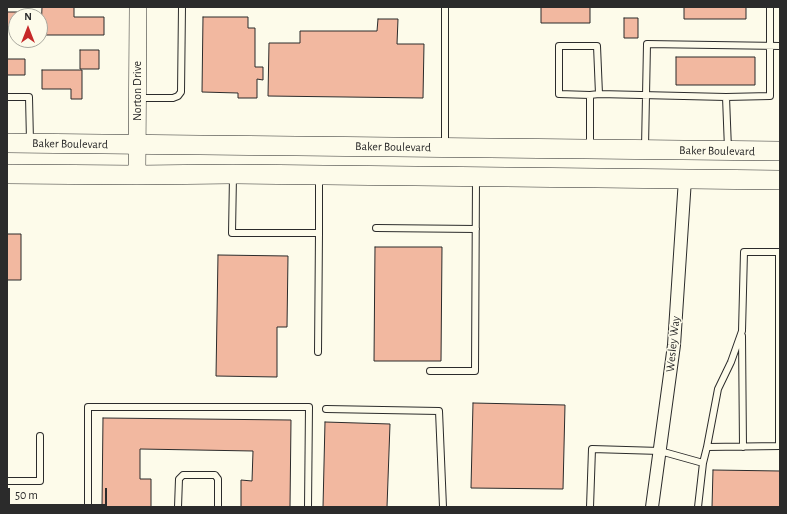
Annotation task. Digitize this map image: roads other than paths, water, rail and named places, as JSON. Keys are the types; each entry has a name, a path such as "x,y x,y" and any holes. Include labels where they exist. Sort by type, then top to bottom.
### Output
{"main road":[{"name":"Baker Boulevard","path":"7,143 780,151"},
{"path":"7,174 233,174 780,180"}],"street":[{"name":"Norton Drive","path":"137,175 138,7"},
{"name":"Wesley Way","path":"652,507 674,345 685,179"}],"lane":[{"path":"137,98 173,98 178,96 181,92 182,7"},
{"path":"445,7 445,148"},
{"path":"599,94 597,46 559,46 559,94 726,97 770,96 770,7"},
{"path":"645,150 647,44 780,46"},
{"path":"590,95 590,150"},
{"path":"7,97 29,97 30,143"},
{"path":"726,97 728,151"},
{"path":"233,174 232,233 319,233"},
{"path":"318,352 319,175"},
{"path":"430,372 475,372 476,177"},
{"path":"376,228 476,229"},
{"path":"707,447 743,447 779,446 780,252 744,252 742,331 743,447"},
{"path":"698,507 702,463 707,447 718,389 731,362 742,331"},
{"path":"88,507 88,407 309,407 308,507"},
{"path":"326,409 439,411 443,507"},
{"path":"7,481 40,481 40,436"},
{"path":"590,507 592,450 660,451 702,463"},
{"path":"178,507 179,479 183,475 215,476 218,479 218,507"}]}
